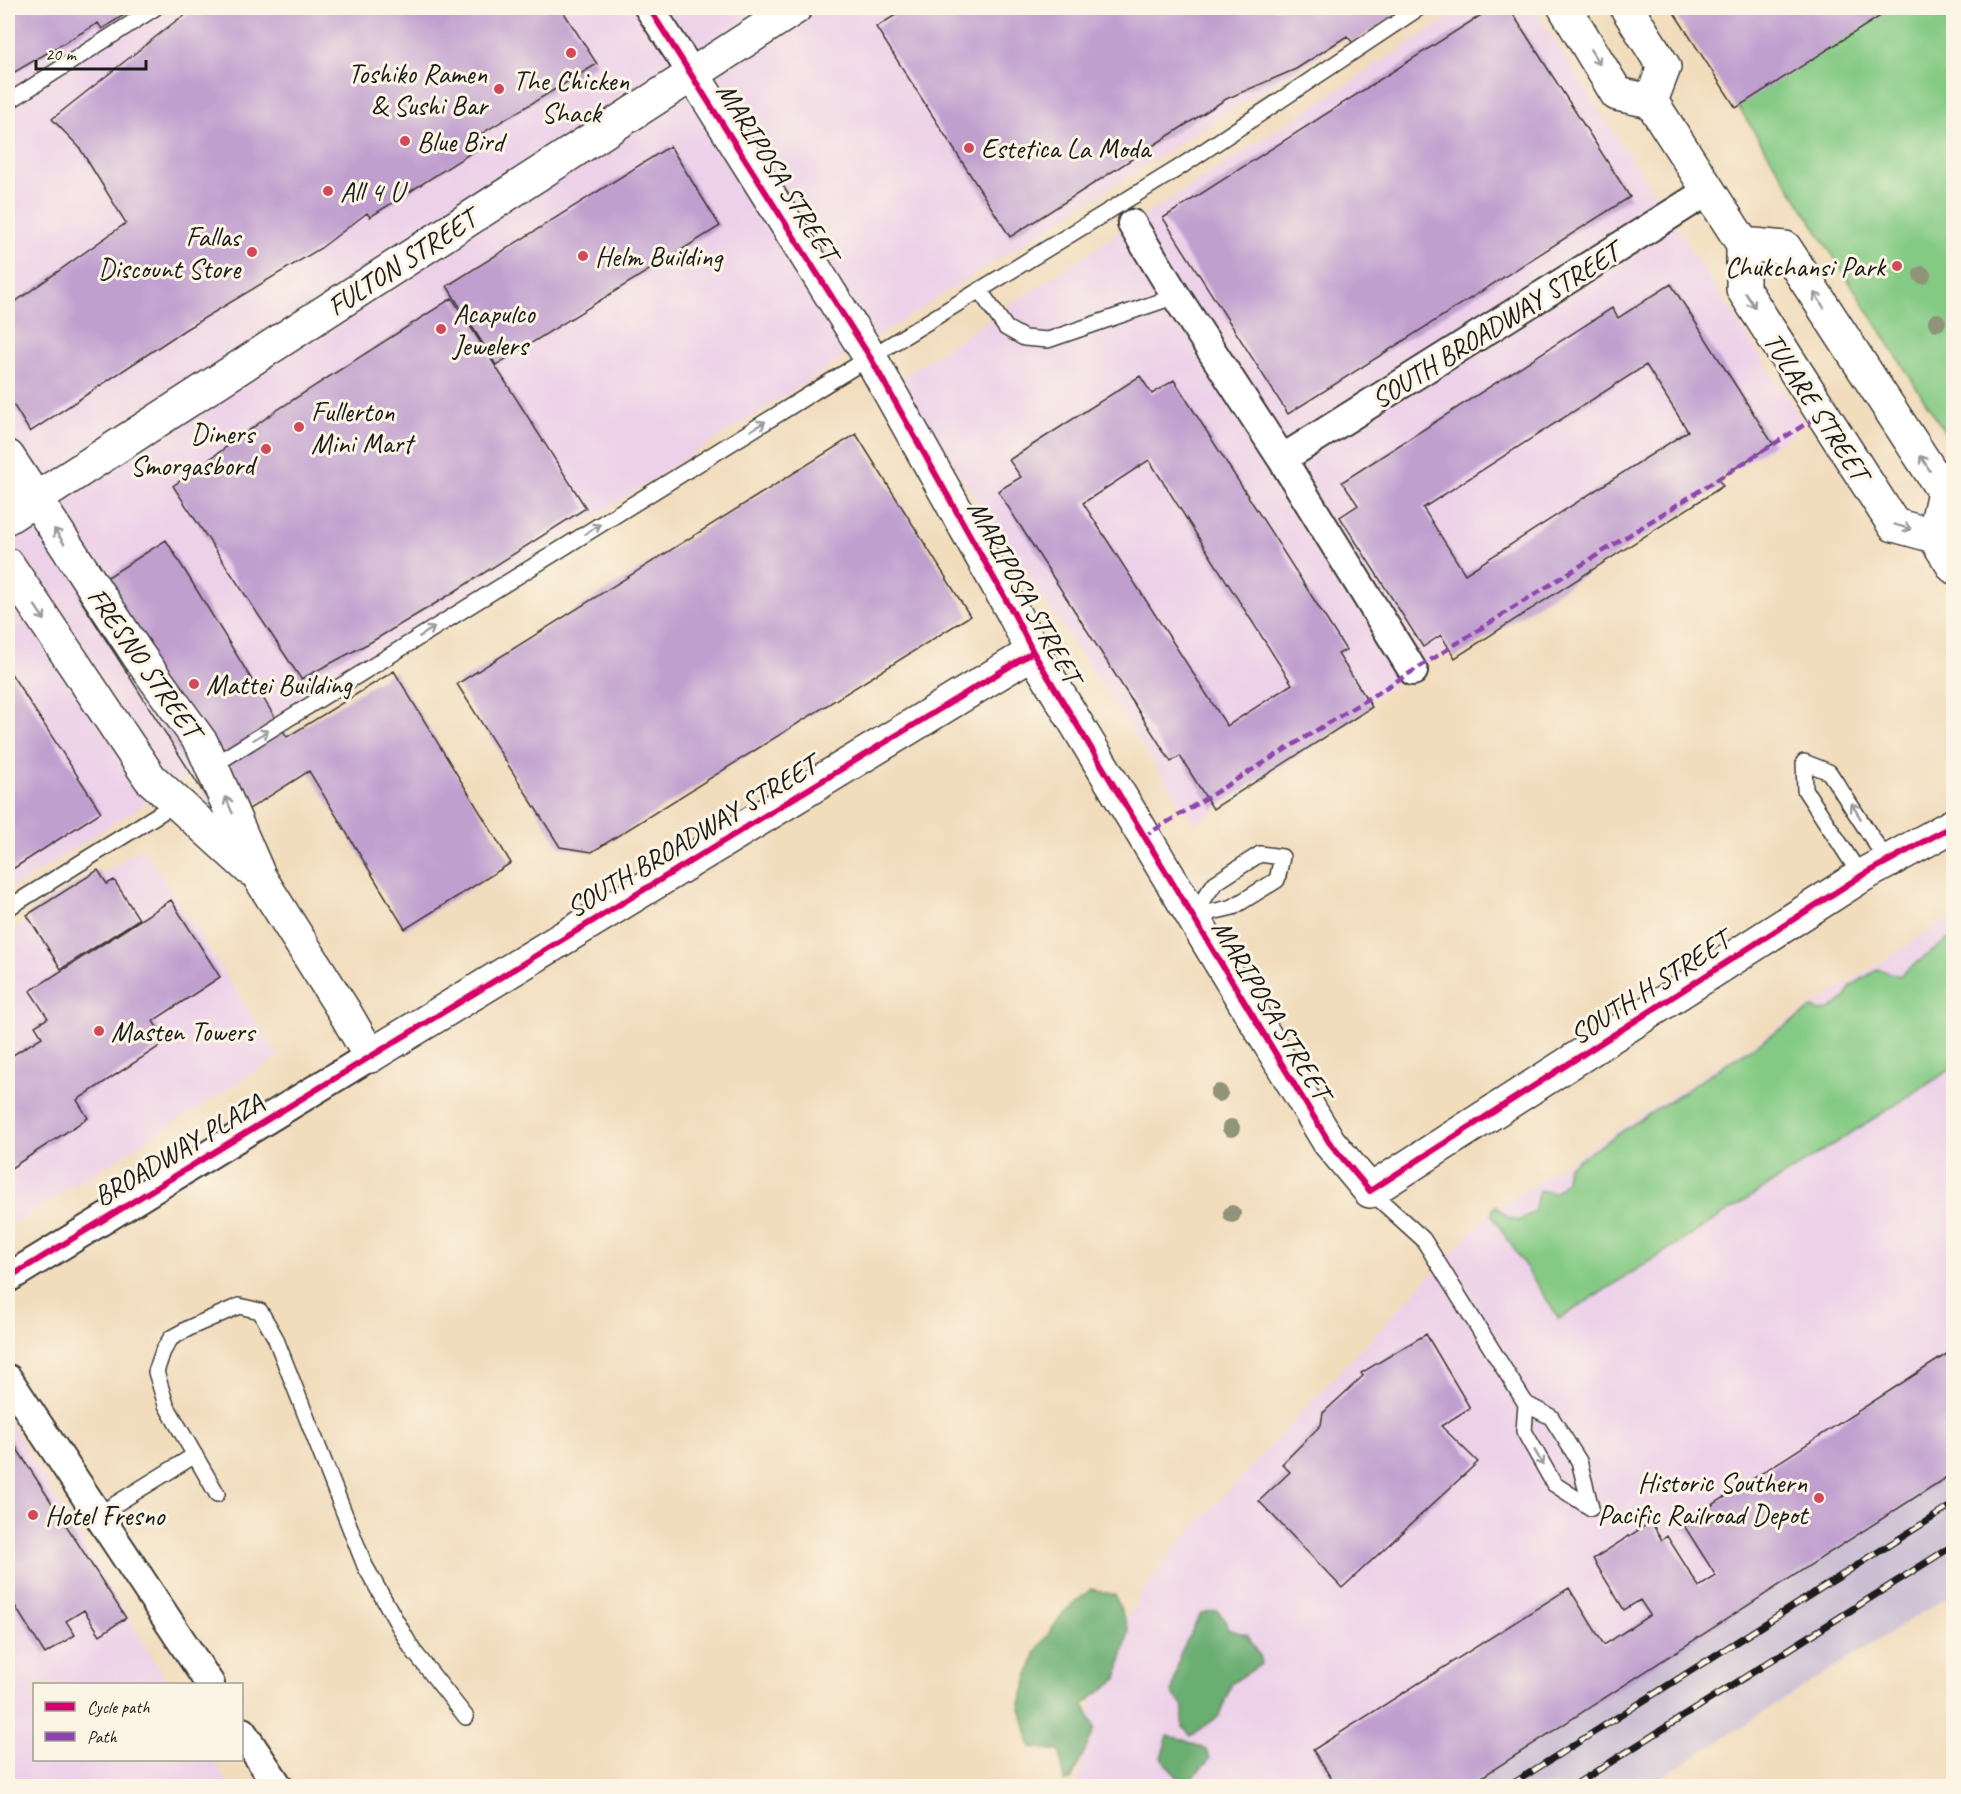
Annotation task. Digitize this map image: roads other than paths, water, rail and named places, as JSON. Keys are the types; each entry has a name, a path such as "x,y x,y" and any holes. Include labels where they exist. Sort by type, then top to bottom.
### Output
{"street":[{"name":"MARIPOSA STREET","path":"649,8 870,357 1033,652 1191,917 1329,1142 1370,1191"},
{"name":"FULTON STREET","path":"8,517 795,8"},
{"path":"1564,8 1617,94 1651,100 1743,244"},
{"path":"1627,8 1664,67 1651,100"},
{"name":"SOUTH BROADWAY STREET","path":"1282,459 1708,191"},
{"path":"1132,224 1282,459 1413,671"},
{"name":"TULARE STREET","path":"1743,244 1785,248 1944,492 1934,536 1894,525 1743,289 1743,244"},
{"name":"FRESNO STREET","path":"8,457 34,500 138,655 202,744 260,878 370,1056"},
{"path":"1934,536 1953,567"},
{"name":"FRESNO STREET","path":"8,565 150,778 260,878"},
{"name":"SOUTH BROADWAY STREET","path":"370,1056 1033,652"},
{"name":"SOUTH H STREET","path":"1370,1191 1874,868 1953,825"},
{"name":"BROADWAY PLAZA","path":"8,1278 370,1056"},
{"path":"8,1379 209,1683"},
{"path":"243,1734 278,1786"}],"lane":[{"path":"8,102 155,8"},
{"path":"212,766 1177,169 1419,8"},
{"path":"980,291 1006,328 1024,338 1048,340 1176,296"},
{"path":"1804,762 1829,771 1874,868 1805,790 1804,762"},
{"path":"8,908 178,802"},
{"path":"1260,854 1282,857 1277,879 1233,908 1191,917 1215,883 1260,854"},
{"path":"1370,1191 1423,1239 1526,1404 1551,1417 1579,1461 1591,1508 1554,1484 1524,1431 1526,1404"},
{"path":"217,1494 166,1406 156,1372 163,1351 171,1338 239,1306 260,1311 275,1337 365,1566 412,1649 466,1717"},
{"path":"98,1515 195,1455"}],"railway":[{"path":"1509,1786 1954,1504"},
{"path":"1573,1786 1954,1545"}],"place":[{"name":"The Chicken Shack","path":"571,53"},
{"name":"Toshiko Ramen & Sushi Bar","path":"499,89"},
{"name":"Blue Bird","path":"405,141"},
{"name":"Estetica La Moda","path":"969,148"},
{"name":"All 4 U","path":"328,191"},
{"name":"Fallas Discount Store","path":"252,252"},
{"name":"Helm Building","path":"583,256"},
{"name":"Chukchansi Park","path":"1897,266"},
{"name":"Acapulco Jewelers","path":"441,329"},
{"name":"Fullerton Mini Mart","path":"299,427"},
{"name":"Diners Smorgasbord","path":"266,449"},
{"name":"Mattei Building","path":"194,684"},
{"name":"Masten Towers","path":"99,1031"},
{"name":"Historic Southern Pacific Railroad Depot","path":"1819,1498"},
{"name":"Hotel Fresno","path":"33,1515"}]}
